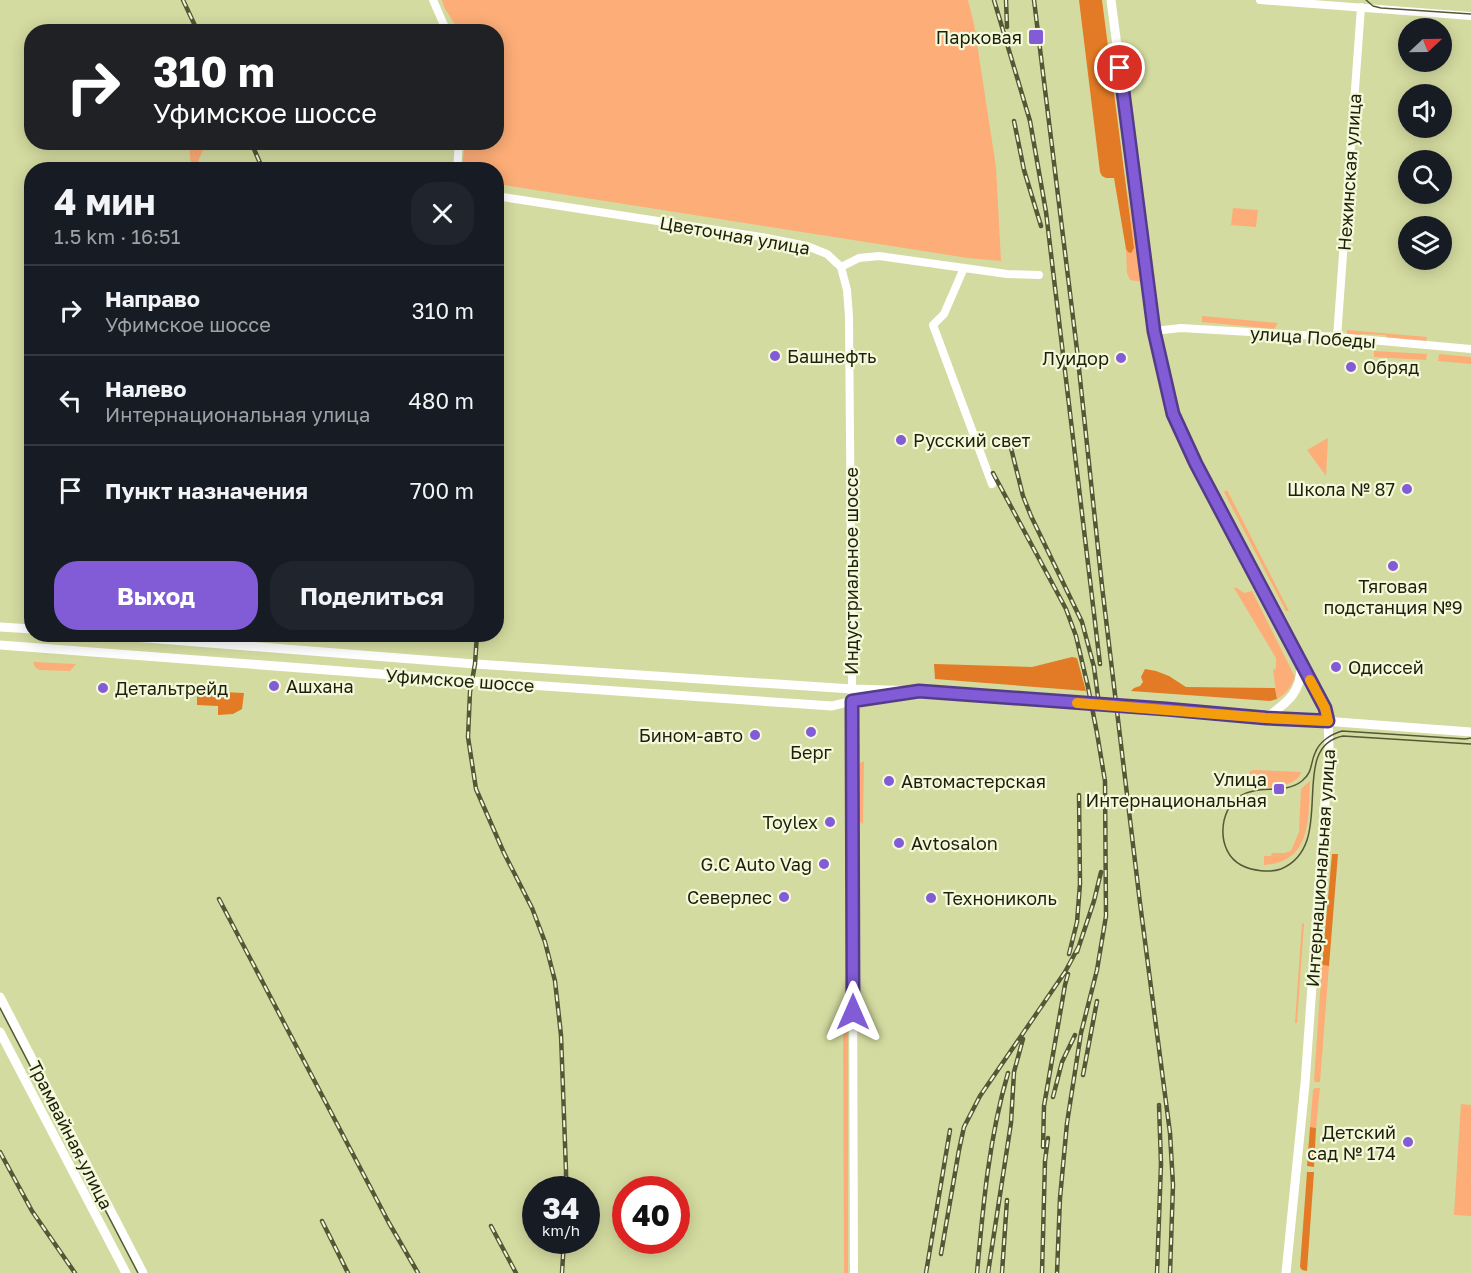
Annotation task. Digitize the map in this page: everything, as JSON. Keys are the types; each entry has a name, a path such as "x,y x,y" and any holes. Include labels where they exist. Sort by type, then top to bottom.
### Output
{"main road":[{"name":"Интернациональная улица","path":"1111,0 1154,331 1173,414 1196,464 1325,708 1328,721 1329,747 1305,1084 1286,1273"},
{"path":"0,627 24,628"},
{"name":"Уфимское шоссе","path":"198,642 475,664 852,689 919,691 1471,732"},
{"name":"Уфимское шоссе","path":"0,645 832,706 919,691"},
{"path":"1266,718 1294,694 1301,675 1301,664"},
{"name":"Трамвайная улица","path":"0,998 143,1273"},
{"name":"Трамвайная улица","path":"0,1032 126,1273"}],"street":[{"path":"433,0 444,24"},
{"path":"1260,0 1351,3 1361,8 1471,16"},
{"name":"Нежинская улица","path":"1337,337 1361,8"},
{"name":"Цветочная улица","path":"504,197 807,246 827,254 841,267"},
{"path":"841,267 860,258 879,256 1007,274 1039,274"},
{"name":"Индустриальное шоссе","path":"841,267 847,290 849,317 854,1273"},
{"path":"964,268 944,314 933,325 992,484"},
{"name":"улица Победы","path":"1154,331 1181,328 1337,337 1471,349"}],"shaded area":[{"path":"442,0 968,0 974,24 996,167 1001,261 968,258 504,185 504,162 463,162 464,150 504,150 504,24 455,24"},
{"path":"1079,0 1102,0 1134,248 1131,253 1126,249 1114,178 1106,178 1100,172"},
{"path":"190,150 203,150 198,162 191,162"},
{"path":"1127,190 1142,282 1130,280 1127,273 1126,249 1128,252 1134,248"},
{"path":"1233,208 1258,210 1256,227 1231,225"},
{"path":"1202,316 1278,323 1274,329 1202,322"},
{"path":"1347,330 1427,337 1426,342 1388,339 1385,335 1361,334 1357,337 1347,336"},
{"path":"1374,351 1427,354 1426,360 1374,357"},
{"path":"1439,354 1471,357 1471,364 1438,361"},
{"path":"1328,438 1326,476 1307,450"},
{"path":"1227,490 1289,611 1286,611 1224,492"},
{"path":"1234,588 1244,593 1252,591 1295,677 1288,690 1277,699 1273,670 1276,668 1276,658"},
{"path":"1072,657 1077,658 1086,691 935,679 934,664 1032,667"},
{"path":"33,662 76,664 70,671 39,670"},
{"path":"1145,669 1169,676 1186,687 1275,688 1277,699 1270,701 1131,691 1143,682 1141,677"},
{"path":"197,691 244,693 242,709 233,714 218,715 218,706 197,705"},
{"path":"864,761 863,824 859,820 860,763"},
{"path":"1250,771 1301,772 1294,781 1288,784 1253,789 1249,785"},
{"path":"1310,781 1307,823 1300,847 1292,856 1280,862 1264,865 1264,856 1291,851 1299,832 1301,789"},
{"path":"1332,854 1338,854 1329,966 1322,965"},
{"path":"1302,923 1304,924 1297,1023 1295,1023"},
{"path":"1322,965 1329,966 1320,1082 1315,1082 1314,1080"},
{"path":"843,1021 848,1021 848,1273 844,1273"},
{"path":"1315,1088 1320,1088 1316,1128 1310,1127"},
{"path":"1461,1104 1471,1105 1471,1216 1454,1215"},
{"path":"1310,1127 1316,1128 1314,1167 1307,1166"},
{"path":"1307,1172 1314,1172 1307,1271 1300,1267"}],"tram line":[{"path":"1366,0 1373,6 1381,8 1471,14"},
{"path":"1471,738 1342,731 1334,734 1322,742 1317,749 1310,771 1302,781 1287,788 1247,792 1233,802 1224,821 1223,831 1227,851 1241,865 1261,871 1281,869 1298,857 1307,840 1317,758 1326,744 1343,736 1471,744"},
{"path":"0,1008 138,1273"}],"railway":[{"path":"183,0 194,24"},
{"path":"994,0 1030,121 1046,212 1100,664"},
{"path":"1006,0 1007,27"},
{"path":"1034,0 1077,350 1102,586 1140,903 1170,1133 1173,1185 1170,1273"},
{"path":"1014,121 1024,170 1041,226"},
{"path":"254,150 260,162"},
{"path":"1010,444 1023,496 1031,516 1082,622 1094,667 1098,697"},
{"path":"993,473 1066,609 1076,636 1105,781 1106,916 1097,970 1081,1033 1067,1123 1060,1198 1057,1273"},
{"path":"476,642 470,692 468,737 476,789 504,853 532,908 545,942 555,981 561,1035 566,1176"},
{"path":"1069,954 1077,922 1080,884 1079,795"},
{"path":"1077,952 1101,872"},
{"path":"219,899 389,1223 418,1273"},
{"path":"941,1254 964,1127 980,1096 1065,972 1079,946"},
{"path":"1043,1147 1044,1106 1068,974"},
{"path":"1083,1075 1097,1001"},
{"path":"1053,1097 1062,1062 1075,1035"},
{"path":"988,1273 1011,1123 1014,1072 1023,1039"},
{"path":"977,1273 991,1147 1008,1073"},
{"path":"1157,1273 1161,1164 1159,1105"},
{"path":"926,1273 950,1130"},
{"path":"1042,1273 1045,1161 1048,1138"},
{"path":"0,1152 32,1211 75,1273"},
{"path":"1002,1273 1007,1200"},
{"path":"322,1221 348,1273"},
{"path":"491,1226 516,1273"},
{"path":"562,1273 563,1254"}],"slow traffic":[{"path":"1077,703 1328,721 1325,708 1310,680"}],"place":[{"name":"Парковая","path":"1036,37"},
{"name":"Башнефть","path":"775,356"},
{"name":"Луидор","path":"1121,358"},
{"name":"Обряд","path":"1351,367"},
{"name":"Русский свет","path":"901,440"},
{"name":"Школа № 87","path":"1407,489"},
{"name":"Тяговая подстанция №9","path":"1393,566"},
{"name":"Одиссей","path":"1336,667"},
{"name":"Ашхана","path":"274,686"},
{"name":"Детальтрейд","path":"103,688"},
{"name":"Берг","path":"811,732"},
{"name":"Бином-авто","path":"755,735"},
{"name":"Автомастерская","path":"889,781"},
{"name":"Улица Интернациональная","path":"1279,789"},
{"name":"Toylex","path":"830,822"},
{"name":"Avtosalon","path":"899,843"},
{"name":"G.C Auto Vag","path":"824,864"},
{"name":"Северлес","path":"784,897"},
{"name":"Технониколь","path":"931,898"},
{"name":"Детский сад № 174","path":"1408,1142"}],"route":[{"path":"853,1012 852,701 919,691 1328,721 1325,708 1196,464 1173,414 1154,331 1120,68"}]}
